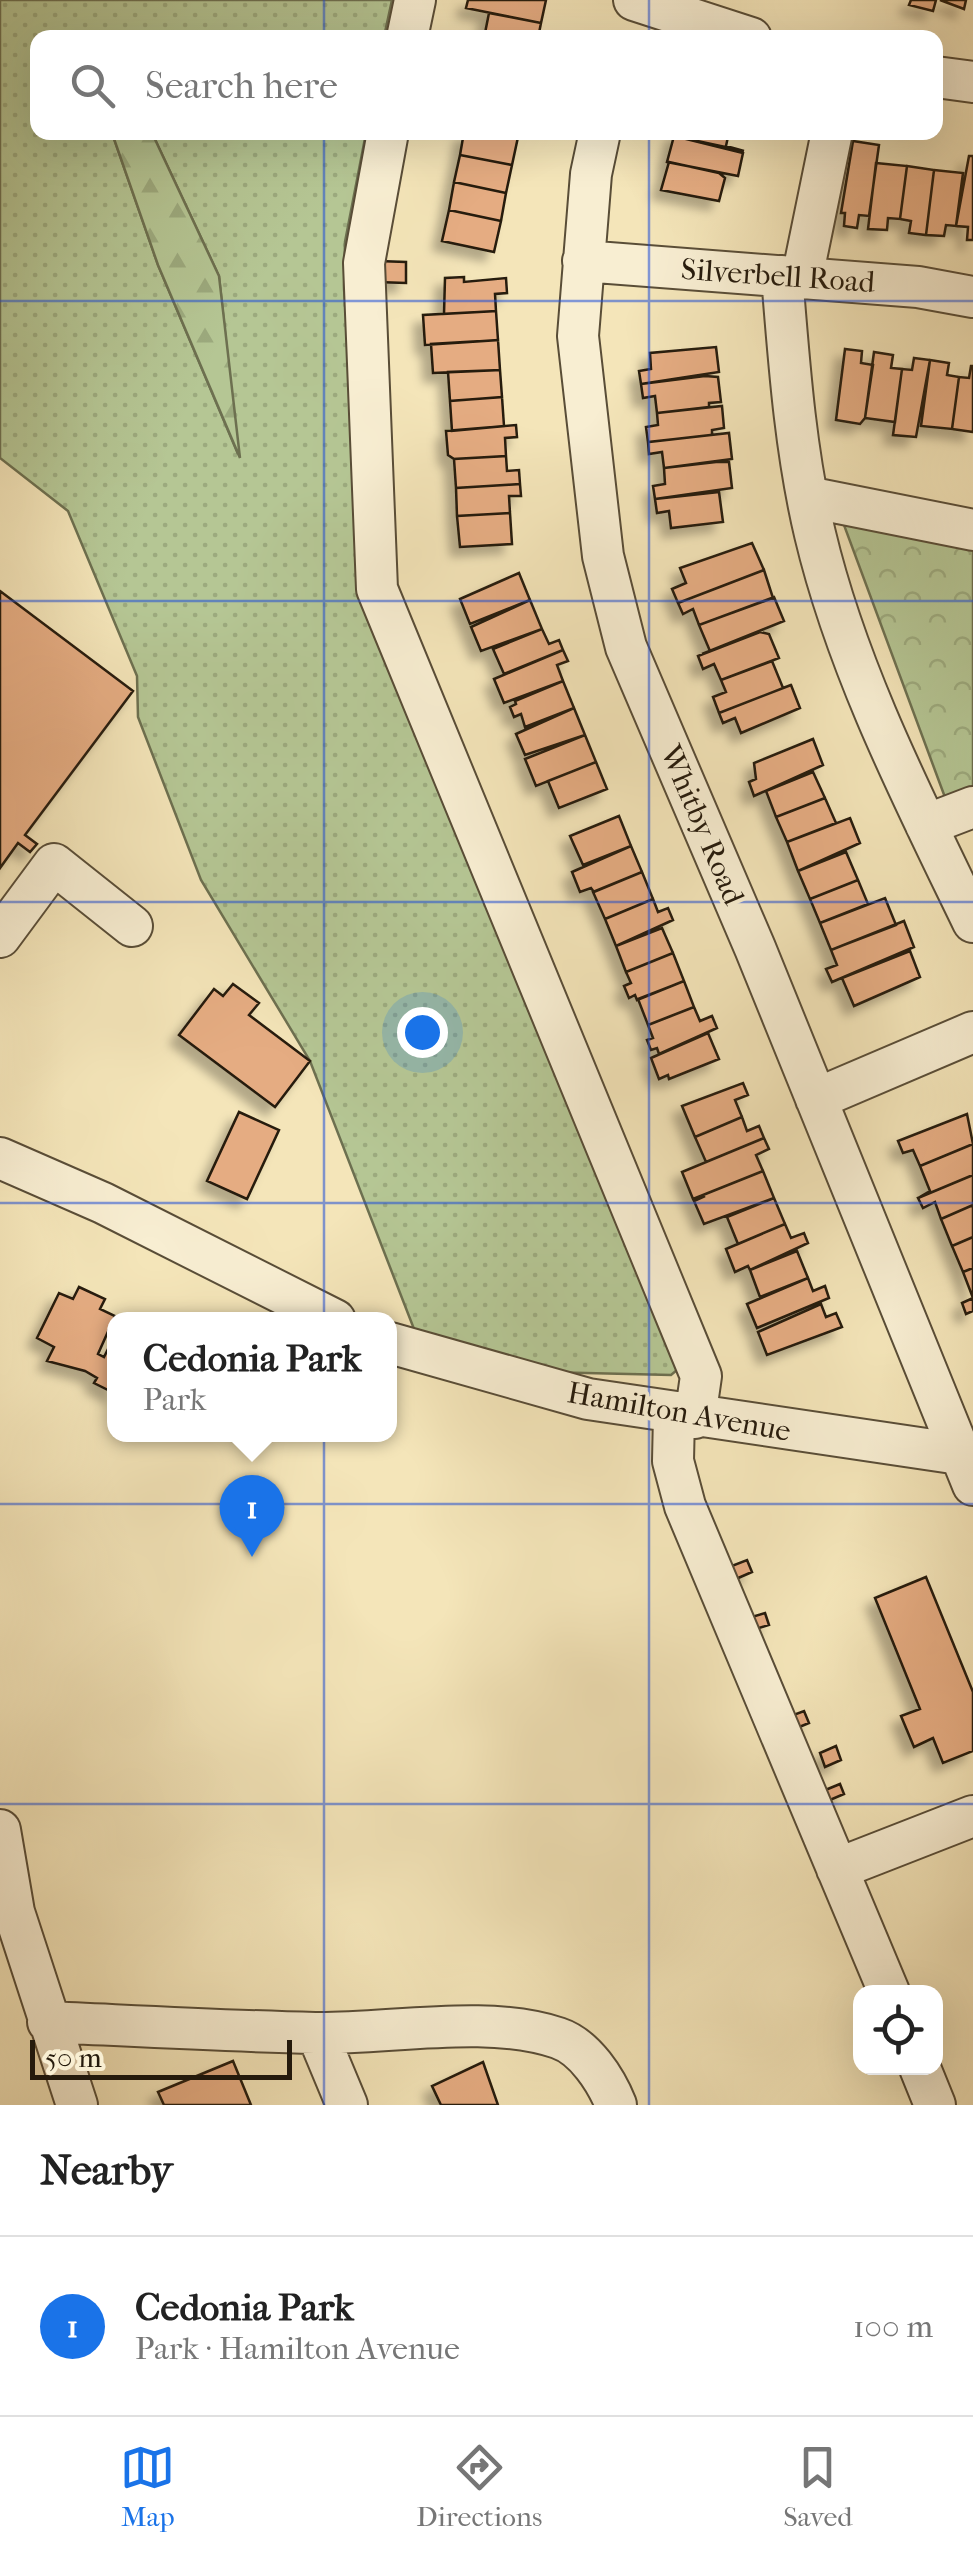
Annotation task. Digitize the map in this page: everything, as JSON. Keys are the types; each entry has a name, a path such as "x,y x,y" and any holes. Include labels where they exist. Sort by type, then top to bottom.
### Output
{"street":[{"path":"409,30 415,0"},
{"path":"635,10 719,30"},
{"path":"943,78 973,82"},
{"path":"387,140 364,263 377,588 701,1376 673,1461 685,1506 885,1985"},
{"name":"Whitby Road","path":"598,140 591,174 578,336 586,436 603,556 626,646 968,1465"},
{"path":"830,140 792,277 808,497 833,600 926,825 973,922"},
{"name":"Silverbell Road","path":"582,261 918,287 973,297"},
{"path":"808,497 973,530"},
{"path":"926,825 973,807"},
{"path":"0,936 54,864 132,926"},
{"path":"816,1099 973,1032"},
{"path":"0,1158 103,1203 319,1312"},
{"name":"Hamilton Avenue","path":"397,1345 502,1378 685,1416 968,1465"},
{"path":"837,1868 973,1816"},
{"path":"0,1830 14,1912 76,2105"},
{"path":"48,2022 317,2033 534,2032 562,2039 586,2057 608,2085 616,2105"},
{"path":"317,2033 347,2105"},
{"path":"923,2075 935,2105"}],"green space":[{"path":"0,0 392,0 386,30 30,30 30,140 114,140 158,265 238,454 219,276 155,140 365,140 345,242 344,289 371,625 675,1359 677,1370 671,1375 543,1372 414,1329 310,1061 201,880 138,717 137,676 68,511 0,458"},
{"path":"114,140 155,140 219,276 240,458 158,265"},
{"path":"841,517 973,542 973,788 946,800"}],"building":[{"path":"468,0 546,0 541,23 466,8"},
{"path":"911,0 936,0 933,11 909,5"},
{"path":"940,0 966,0 964,9"},
{"path":"489,13 541,23 540,30 486,30"},
{"path":"463,140 517,140 512,165 460,155"},
{"path":"673,140 690,140 743,153 738,176 667,162"},
{"path":"693,140 727,140 726,146 744,151"},
{"path":"853,141 879,145 869,216 859,215 857,228 844,226 845,213 841,213"},
{"path":"460,155 512,165 506,193 454,182"},
{"path":"969,156 973,156 973,240 967,240 968,227 956,226"},
{"path":"669,162 719,173 725,178 719,201 661,190"},
{"path":"876,163 907,166 900,219 888,218 887,230 868,229"},
{"path":"907,166 934,170 926,235 909,233 911,221 900,219"},
{"path":"934,170 963,173 956,226 946,225 944,236 926,235"},
{"path":"454,182 506,193 501,221 449,210"},
{"path":"449,210 501,221 494,252 442,241"},
{"path":"378,261 406,262 406,283 377,282"},
{"path":"464,277 464,282 506,278 507,293 495,294 496,311 444,314 445,278"},
{"path":"496,311 498,340 425,345 423,315"},
{"path":"498,340 500,370 433,373 431,344"},
{"path":"716,347 719,372 641,384 639,371 651,369 650,353"},
{"path":"845,349 862,351 861,363 873,365 865,418 860,424 836,420"},
{"path":"874,352 893,355 891,368 902,369 895,422 865,418"},
{"path":"914,358 930,360 916,437 893,435 902,369 912,370"},
{"path":"930,360 949,363 947,375 959,377 952,429 921,426"},
{"path":"971,366 973,432 952,429 959,377 969,378"},
{"path":"500,370 502,397 450,401 448,372"},
{"path":"718,377 721,402 709,403 709,407 657,413 655,396 643,398 641,384"},
{"path":"502,397 504,426 452,431 450,401"},
{"path":"722,406 724,428 712,430 712,435 648,442 646,427 658,425 657,413"},
{"path":"516,425 517,437 505,438 506,456 454,459 448,455 446,431"},
{"path":"729,433 732,459 664,468 662,452 649,454 648,442"},
{"path":"506,456 507,471 519,470 520,484 456,488 454,459"},
{"path":"729,462 732,488 655,499 653,486 665,484 664,468"},
{"path":"520,484 521,496 509,496 510,513 457,516 456,488"},
{"path":"719,492 723,522 671,528 669,511 657,513 655,499"},
{"path":"510,513 512,544 460,547 457,516"},
{"path":"752,543 764,570 678,603 672,589 686,583 680,568"},
{"path":"764,570 773,598 699,625 693,609 683,614 678,603"},
{"path":"519,573 530,600 470,624 460,599"},
{"path":"0,591 133,691 25,835 37,844 30,852 18,843 0,868"},
{"path":"774,597 784,621 710,651 699,625"},
{"path":"530,600 542,629 481,651 471,627"},
{"path":"542,629 549,644 559,640 563,650 504,674 493,649"},
{"path":"760,632 769,634 779,658 721,680 714,664 703,669 698,656"},
{"path":"563,650 568,661 557,665 563,681 504,703 494,679"},
{"path":"772,661 783,688 791,685 719,713 713,697 726,692 721,680"},
{"path":"563,681 574,708 525,727 521,714 514,717 510,707 515,701"},
{"path":"791,685 800,708 741,733 735,718 723,723 719,713"},
{"path":"574,708 585,735 525,755 516,734"},
{"path":"585,735 596,762 536,786 525,759"},
{"path":"813,739 823,765 754,796 749,782 756,779 754,763"},
{"path":"596,762 607,789 559,808 548,781"},
{"path":"813,772 825,798 776,817 766,791"},
{"path":"825,798 836,823 787,842 776,817"},
{"path":"619,816 631,846 583,865 570,836"},
{"path":"850,818 860,843 798,871 787,842"},
{"path":"631,846 642,872 594,892 591,888 580,892 572,872"},
{"path":"846,852 858,880 810,899 798,871"},
{"path":"642,872 653,899 605,919 593,892"},
{"path":"858,880 868,904 820,923 810,899"},
{"path":"885,898 896,925 831,950 820,923"},
{"path":"653,899 658,912 668,908 673,920 616,946 605,919"},
{"path":"904,921 914,947 832,982 826,969 837,965 831,950"},
{"path":"662,928 673,953 626,972 616,946"},
{"path":"910,951 920,977 854,1006 842,978"},
{"path":"673,953 684,981 637,1000 635,995 629,998 624,986 631,983 626,972"},
{"path":"684,981 694,1007 648,1025 638,999"},
{"path":"233,984 259,1003 249,1015 310,1061 275,1107 179,1035 214,989 223,996"},
{"path":"694,1007 700,1021 712,1016 717,1028 659,1054 657,1048 651,1050 647,1040 653,1038 648,1025"},
{"path":"708,1033 719,1059 669,1079 668,1075 659,1079 651,1058"},
{"path":"743,1083 748,1095 735,1100 742,1117 695,1137 682,1106"},
{"path":"239,1112 279,1130 247,1199 207,1181"},
{"path":"967,1114 973,1144 920,1166 913,1150 903,1153 898,1141"},
{"path":"742,1117 747,1131 759,1126 764,1138 706,1162 695,1137"},
{"path":"764,1138 769,1149 756,1155 763,1171 693,1199 682,1172"},
{"path":"973,1144 973,1175 918,1198 930,1191 920,1166"},
{"path":"763,1171 774,1198 704,1224 694,1201 705,1196 693,1199"},
{"path":"973,1175 973,1205 941,1219 935,1202 923,1208 918,1198"},
{"path":"774,1198 785,1224 738,1244 727,1217"},
{"path":"973,1205 973,1237 952,1246 941,1219"},
{"path":"785,1224 791,1238 804,1233 808,1243 750,1270 748,1266 735,1272 726,1249"},
{"path":"973,1237 973,1268 963,1272 952,1246"},
{"path":"797,1251 808,1278 760,1297 750,1270"},
{"path":"973,1268 973,1298 963,1272"},
{"path":"808,1278 813,1291 825,1286 829,1298 757,1328 747,1304"},
{"path":"79,1287 105,1299 100,1309 107,1312 107,1334 98,1354 104,1357 107,1351 107,1390 94,1383 97,1378 85,1371 47,1361 54,1347 37,1338 59,1293 73,1299"},
{"path":"973,1298 973,1311 966,1314 962,1303"},
{"path":"821,1304 826,1317 836,1313 842,1327 767,1355 758,1332"},
{"path":"747,1560 752,1572 729,1582 724,1569"},
{"path":"926,1577 973,1692 973,1751 943,1763 933,1738 914,1747 901,1716 920,1709 875,1598"},
{"path":"765,1613 769,1625 749,1631 745,1619"},
{"path":"804,1711 809,1723 792,1730 788,1717"},
{"path":"836,1746 841,1760 825,1767 820,1753"},
{"path":"840,1784 844,1794 823,1803 818,1793"},
{"path":"233,2061 251,2105 164,2105 158,2092"},
{"path":"483,2062 498,2105 441,2105 432,2086"}],"place":[{"name":"Cedonia Park","path":"252,1557"}]}
